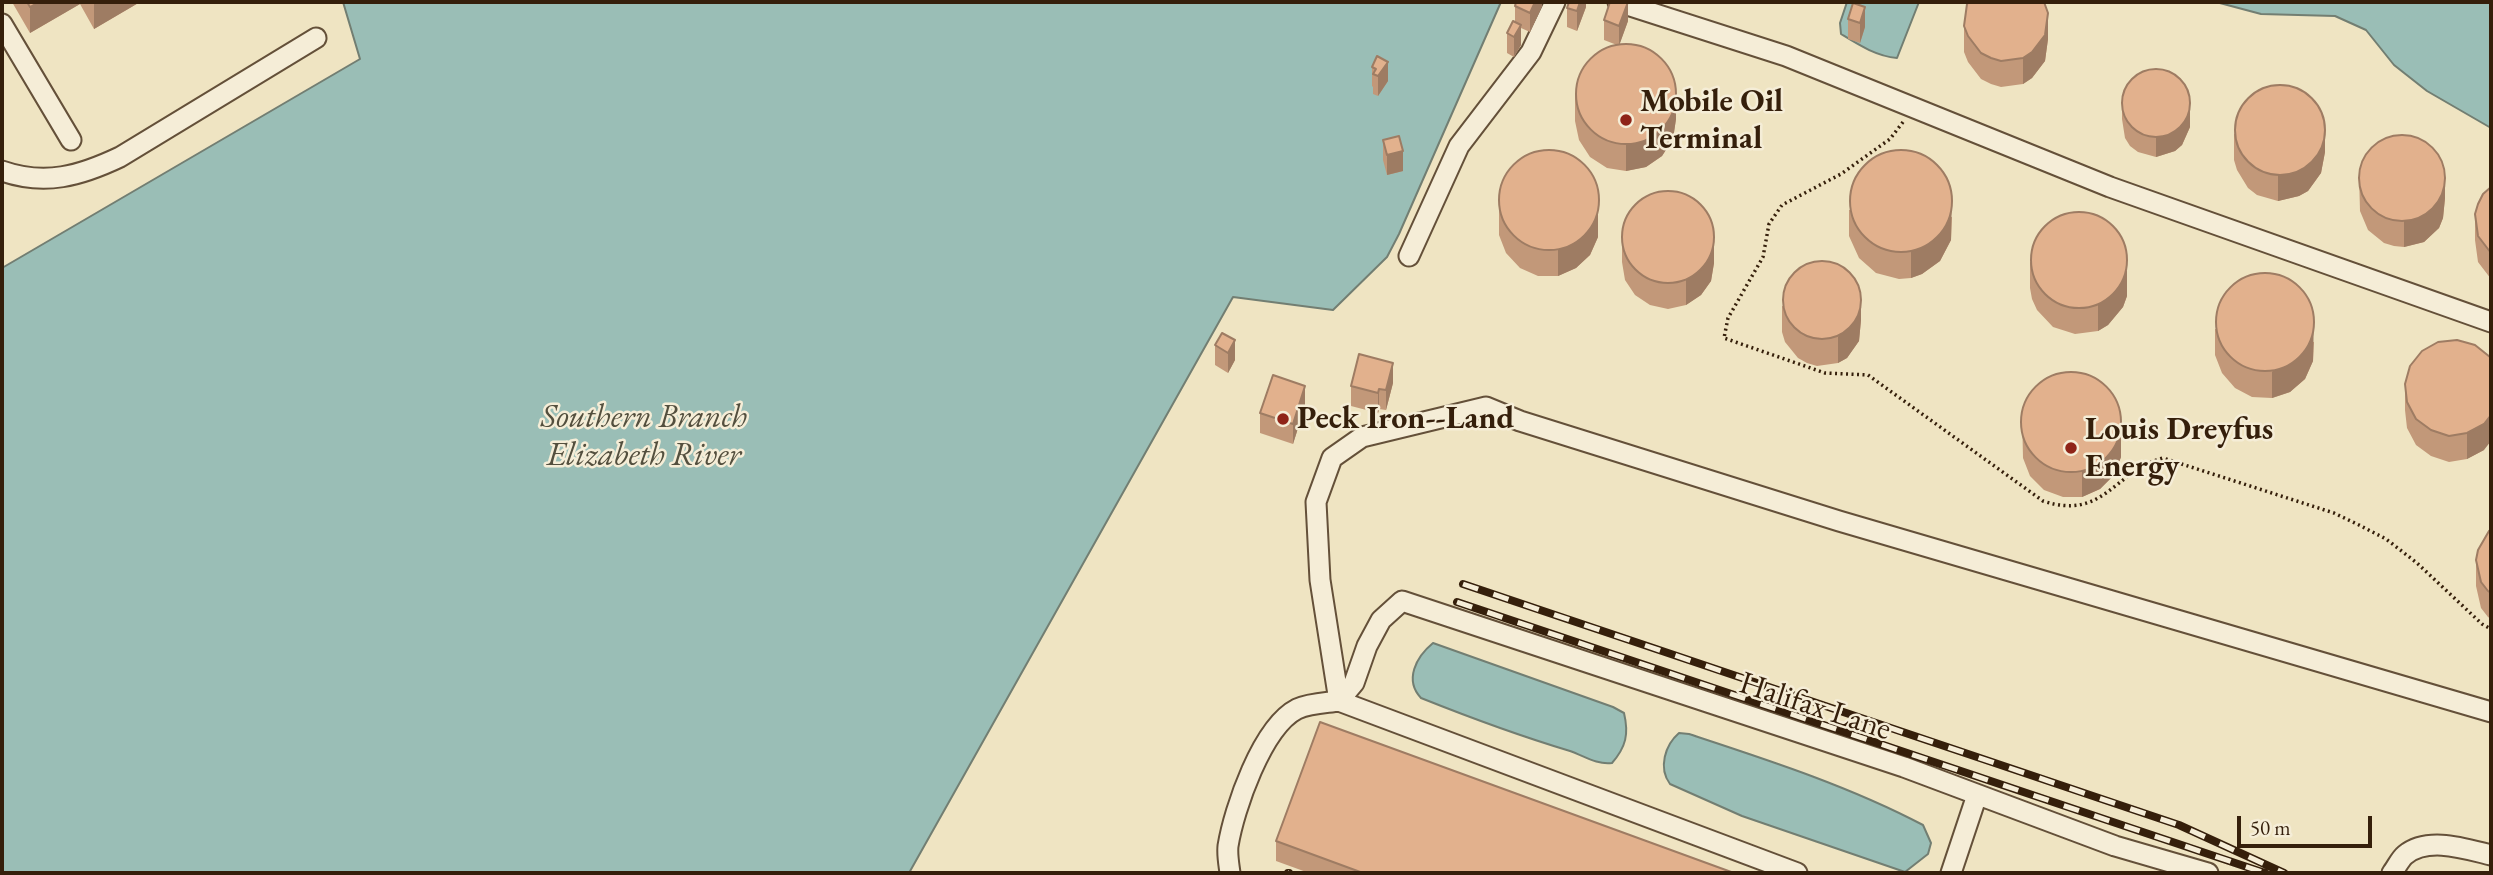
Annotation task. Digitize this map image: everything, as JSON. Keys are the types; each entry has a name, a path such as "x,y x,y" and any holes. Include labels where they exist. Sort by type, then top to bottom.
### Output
{"street":[{"path":"1409,256 1449,163 1531,52 1555,2"},
{"path":"1618,2 1786,56 2110,187 2491,322"},
{"path":"2,24 71,140"},
{"path":"2,171 41,180 71,177 98,168 316,38"},
{"path":"1339,701 1320,580 1316,502 1332,458 1362,437 1486,408 1839,521 2491,712"},
{"name":"Halifax Lane","path":"1339,701 1354,683 1367,646 1381,620 1402,601 1904,767 2115,846 2208,873"},
{"path":"1230,873 1228,847 1239,808 1258,755 1272,731 1295,710 1339,701 1797,873"},
{"path":"1951,873 1977,795"},
{"path":"2392,873 2406,854 2424,847 2449,845 2491,855"}],"path":[{"path":"1914,107 1890,139 1841,174 1782,205 1769,224 1763,257 1728,318 1724,338 1825,373 1868,375 2043,501 2062,507 2081,506 2102,498 2146,463 2163,458 2334,513 2386,539 2491,629"}],"water":[{"name":"Southern Branch Elizabeth River","path":"343,2 1501,2 1387,257 1333,310 1233,297 909,873 2,873 2,268 360,59"},
{"path":"1847,2 1919,2 1897,58 1861,46 1841,34 1840,23"},
{"path":"2216,2 2491,2 2491,128 2427,91 2394,65 2366,30 2335,16 2261,14"},
{"path":"1433,643 1624,713 1626,734 1620,751 1612,763 1596,761 1421,698 1413,684 1414,669"},
{"path":"1679,733 1689,734 1808,775 1895,811 1923,825 1931,843 1928,854 1905,872 1742,816 1670,784 1664,771 1665,757 1670,744"}],"building":[{"path":"1516,2 1535,2 1530,13 1515,6"},
{"path":"1569,2 1580,2 1577,11 1567,8"},
{"path":"1610,2 1628,2 1619,26 1604,20"},
{"path":"1969,2 2044,2 2048,13 2045,35 2032,52 2023,58 2001,61 1991,58 1981,53 1964,26"},
{"path":"1853,3 1865,7 1860,23 1848,19"},
{"path":"1513,21 1521,25 1514,37 1507,33"},
{"name":"Mobile Oil Terminal","path":"1626,44 1654,52 1668,66 1676,94 1668,122 1654,136 1626,144 1598,136 1584,122 1576,94 1584,66 1598,52"},
{"path":"1377,56 1388,62 1378,76 1373,74 1376,69 1372,67"},
{"path":"2156,69 2169,72 2180,79 2187,90 2190,103 2187,116 2180,127 2169,134 2156,137 2143,134 2132,127 2125,116 2122,103 2125,90 2132,79 2143,72"},
{"path":"2280,85 2297,89 2312,98 2321,113 2325,130 2321,147 2312,162 2297,171 2280,175 2263,171 2248,162 2239,147 2235,130 2239,113 2248,98 2263,89"},
{"path":"2402,135 2418,139 2432,148 2441,162 2445,178 2441,194 2432,208 2418,217 2402,221 2386,217 2372,208 2363,194 2359,178 2363,162 2372,148 2386,139"},
{"path":"1399,136 1403,151 1387,155 1383,140"},
{"path":"1549,150 1577,158 1591,172 1599,200 1591,228 1577,242 1549,250 1521,242 1507,228 1499,200 1507,172 1521,158"},
{"path":"1901,150 1921,153 1944,172 1949,181 1952,201 1949,221 1930,244 1921,249 1901,252 1881,249 1858,230 1853,221 1850,201 1853,181 1872,158 1881,153"},
{"path":"2491,187 2491,253 2478,236 2475,214 2483,194"},
{"path":"1668,191 1685,195 1700,205 1710,220 1714,237 1710,254 1700,269 1685,279 1668,283 1651,279 1636,269 1626,254 1622,237 1626,220 1636,205 1651,195"},
{"path":"2079,212 2097,215 2113,226 2124,242 2127,260 2124,278 2113,294 2097,305 2079,308 2061,305 2045,294 2034,278 2031,260 2034,242 2045,226 2061,215"},
{"path":"1814,261 1830,261 1844,267 1855,278 1861,292 1861,308 1855,322 1844,333 1830,339 1814,339 1800,333 1789,322 1783,308 1783,292 1789,278 1800,267"},
{"path":"2265,273 2284,276 2300,287 2311,303 2314,322 2311,341 2300,357 2284,368 2265,371 2246,368 2230,357 2219,341 2216,322 2219,303 2230,287 2246,276"},
{"path":"1222,333 1235,340 1228,353 1215,345"},
{"path":"2457,340 2475,345 2490,357 2491,415 2484,424 2467,433 2449,436 2431,430 2416,419 2407,402 2405,384 2410,366 2422,351 2438,342"},
{"path":"1359,354 1393,363 1386,390 1379,389 1378,393 1351,386"},
{"name":"Louis Dreyfus Energy","path":"2071,372 2090,376 2106,387 2117,403 2121,422 2117,441 2106,457 2090,468 2071,472 2052,468 2036,457 2025,441 2021,422 2025,403 2036,387 2052,376"},
{"path":"1273,375 1305,386 1293,424 1260,413"},
{"path":"2491,530 2491,593 2481,582 2476,560 2478,550"},
{"path":"1320,722 1734,873 1363,873 1276,841"}],"railway":[{"path":"1463,584 2179,825 2284,873"},
{"path":"1457,602 2265,873"}],"place":[{"name":"Mobile Oil Terminal","path":"1626,120"},
{"name":"Peck Iron--Land","path":"1283,419"},
{"name":"Louis Dreyfus Energy","path":"2071,448"}]}
